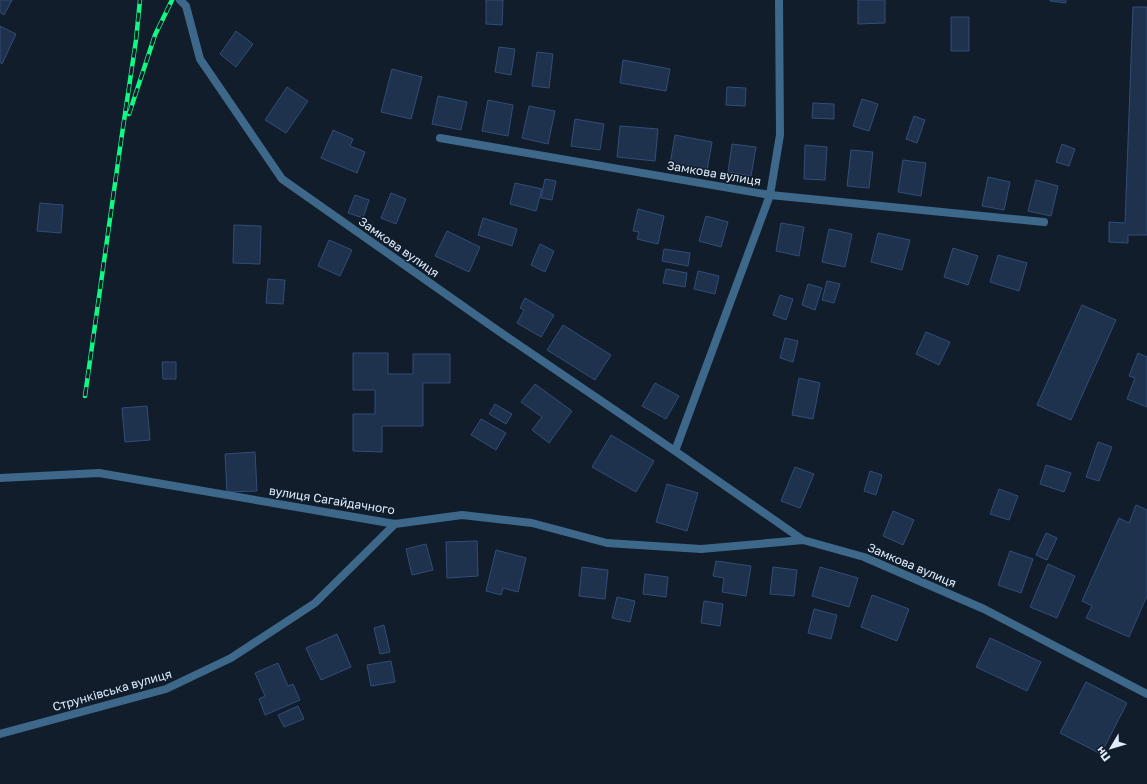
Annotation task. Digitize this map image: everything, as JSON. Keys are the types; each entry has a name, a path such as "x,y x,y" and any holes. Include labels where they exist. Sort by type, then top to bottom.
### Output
{"street":[{"name":"Замкова вулиця","path":"675,451 770,195 780,135 779,0"},
{"name":"Замкова вулиця","path":"185,2 200,59 282,179 497,330 803,540 864,557 984,609 1147,694"},
{"name":"Замкова вулиця","path":"440,138 770,195 1044,222"},
{"name":"вулиця Сагайдачного","path":"0,478 99,473 394,524 462,515 532,523 607,543 701,549 803,540"},
{"name":"Струнківська вулиця","path":"0,734 166,689 231,658 315,603 394,524"}],"building":[{"path":"0,0 12,0 4,15 0,12"},
{"path":"486,0 503,0 502,25 486,24"},
{"path":"858,0 885,0 885,23 858,24"},
{"path":"1066,0 1066,3 1050,1"},
{"path":"1133,7 1147,7 1147,235 1128,235 1128,243 1109,242 1109,222 1125,223"},
{"path":"951,17 969,17 969,51 951,51"},
{"path":"0,26 16,34 2,64 0,62"},
{"path":"236,31 253,44 236,67 220,54"},
{"path":"499,47 515,49 511,75 495,72"},
{"path":"537,52 553,54 549,88 532,86"},
{"path":"623,60 670,69 666,91 620,83"},
{"path":"392,69 422,77 411,119 381,112"},
{"path":"287,87 308,101 286,133 265,120"},
{"path":"727,87 746,88 745,106 726,105"},
{"path":"438,96 467,102 461,130 432,124"},
{"path":"862,99 878,104 869,131 853,126"},
{"path":"488,100 513,105 508,136 482,131"},
{"path":"813,103 834,104 834,119 812,118"},
{"path":"529,106 555,111 548,144 522,138"},
{"path":"914,116 925,120 917,143 906,139"},
{"path":"575,119 604,124 600,150 571,146"},
{"path":"620,126 658,129 655,161 617,157"},
{"path":"333,130 353,139 350,146 365,152 357,173 321,158"},
{"path":"675,135 712,142 707,171 670,164"},
{"path":"732,144 756,147 751,176 728,172"},
{"path":"1062,144 1075,149 1069,166 1056,162"},
{"path":"805,145 827,147 825,180 804,179"},
{"path":"851,150 873,152 869,188 847,186"},
{"path":"903,160 926,163 921,196 898,192"},
{"path":"988,177 1010,182 1004,210 982,206"},
{"path":"545,179 556,181 552,200 541,198"},
{"path":"1036,180 1058,186 1051,216 1028,211"},
{"path":"515,183 542,189 536,211 510,204"},
{"path":"391,193 406,199 396,224 381,218"},
{"path":"355,195 369,200 363,218 348,213"},
{"path":"40,203 63,205 61,233 37,231"},
{"path":"638,209 664,216 658,244 637,239 639,232 633,231"},
{"path":"706,216 728,222 721,247 699,241"},
{"path":"483,218 517,229 512,246 478,235"},
{"path":"781,223 804,227 799,256 776,251"},
{"path":"234,225 261,226 260,264 233,263"},
{"path":"829,229 852,234 845,267 822,262"},
{"path":"447,231 480,247 469,272 435,256"},
{"path":"878,233 910,240 902,270 871,262"},
{"path":"329,240 352,250 340,276 318,266"},
{"path":"540,244 554,251 545,272 531,265"},
{"path":"953,248 978,256 968,285 944,277"},
{"path":"664,249 690,253 688,266 662,261"},
{"path":"998,255 1027,263 1019,291 990,282"},
{"path":"666,269 687,273 685,287 663,283"},
{"path":"698,271 719,276 715,294 694,289"},
{"path":"268,279 285,280 283,304 266,303"},
{"path":"827,281 840,284 834,303 822,300"},
{"path":"808,284 822,288 815,310 802,305"},
{"path":"780,295 793,299 786,320 773,315"},
{"path":"525,298 554,315 541,337 517,323 524,310 520,308"},
{"path":"1082,305 1116,320 1071,420 1037,405"},
{"path":"563,325 611,355 595,380 547,350"},
{"path":"926,332 950,342 939,365 916,354"},
{"path":"785,338 798,341 793,362 780,358"},
{"path":"353,353 388,353 388,374 413,374 413,354 450,354 450,383 423,383 423,426 382,426 382,452 353,451 353,414 375,414 375,390 353,390"},
{"path":"1138,353 1147,357 1147,407 1127,399 1135,378 1129,376"},
{"path":"162,362 176,362 176,379 163,379"},
{"path":"799,378 820,383 813,419 792,415"},
{"path":"655,383 679,396 666,419 642,406"},
{"path":"535,384 572,411 549,443 532,430 542,417 521,402"},
{"path":"495,404 512,414 506,424 489,414"},
{"path":"147,406 150,440 125,442 122,408"},
{"path":"481,419 506,433 496,450 471,435"},
{"path":"611,435 654,461 636,492 592,467"},
{"path":"1098,442 1112,447 1099,481 1086,477"},
{"path":"255,452 257,491 227,492 225,454"},
{"path":"1046,465 1071,473 1064,492 1040,484"},
{"path":"795,467 814,474 800,508 781,501"},
{"path":"870,471 882,475 876,495 864,491"},
{"path":"667,484 698,493 687,531 656,522"},
{"path":"999,489 1018,496 1009,520 990,514"},
{"path":"1136,505 1147,510 1147,596 1129,637 1086,618 1092,606 1082,601 1119,518 1129,523"},
{"path":"893,511 914,520 903,545 883,536"},
{"path":"1046,533 1057,538 1047,560 1036,555"},
{"path":"477,541 478,576 447,578 446,542"},
{"path":"426,544 433,570 412,575 406,549"},
{"path":"496,550 526,558 518,592 503,588 501,595 486,591"},
{"path":"1010,551 1033,559 1021,593 998,585"},
{"path":"716,561 751,566 746,596 722,592 724,578 713,576"},
{"path":"1048,564 1075,576 1057,618 1030,607"},
{"path":"582,567 608,570 605,599 579,596"},
{"path":"773,567 797,570 794,596 770,594"},
{"path":"820,567 858,578 849,607 812,596"},
{"path":"645,574 668,577 666,597 643,594"},
{"path":"872,595 909,609 897,641 861,627"},
{"path":"617,597 635,601 630,622 612,618"},
{"path":"704,601 723,604 720,626 701,623"},
{"path":"814,609 837,615 831,639 808,633"},
{"path":"384,625 390,652 380,654 374,628"},
{"path":"337,634 351,667 321,680 306,648"},
{"path":"990,638 1041,662 1027,691 976,667"},
{"path":"391,661 395,682 371,686 367,665"},
{"path":"278,663 288,686 293,684 300,700 265,715 259,699 265,696 255,673"},
{"path":"1086,682 1127,703 1101,754 1060,733"},
{"path":"298,706 304,719 284,727 278,715"}],"railway":[{"path":"85,396 136,40 140,0"},
{"path":"129,114 155,35 172,0"}]}
